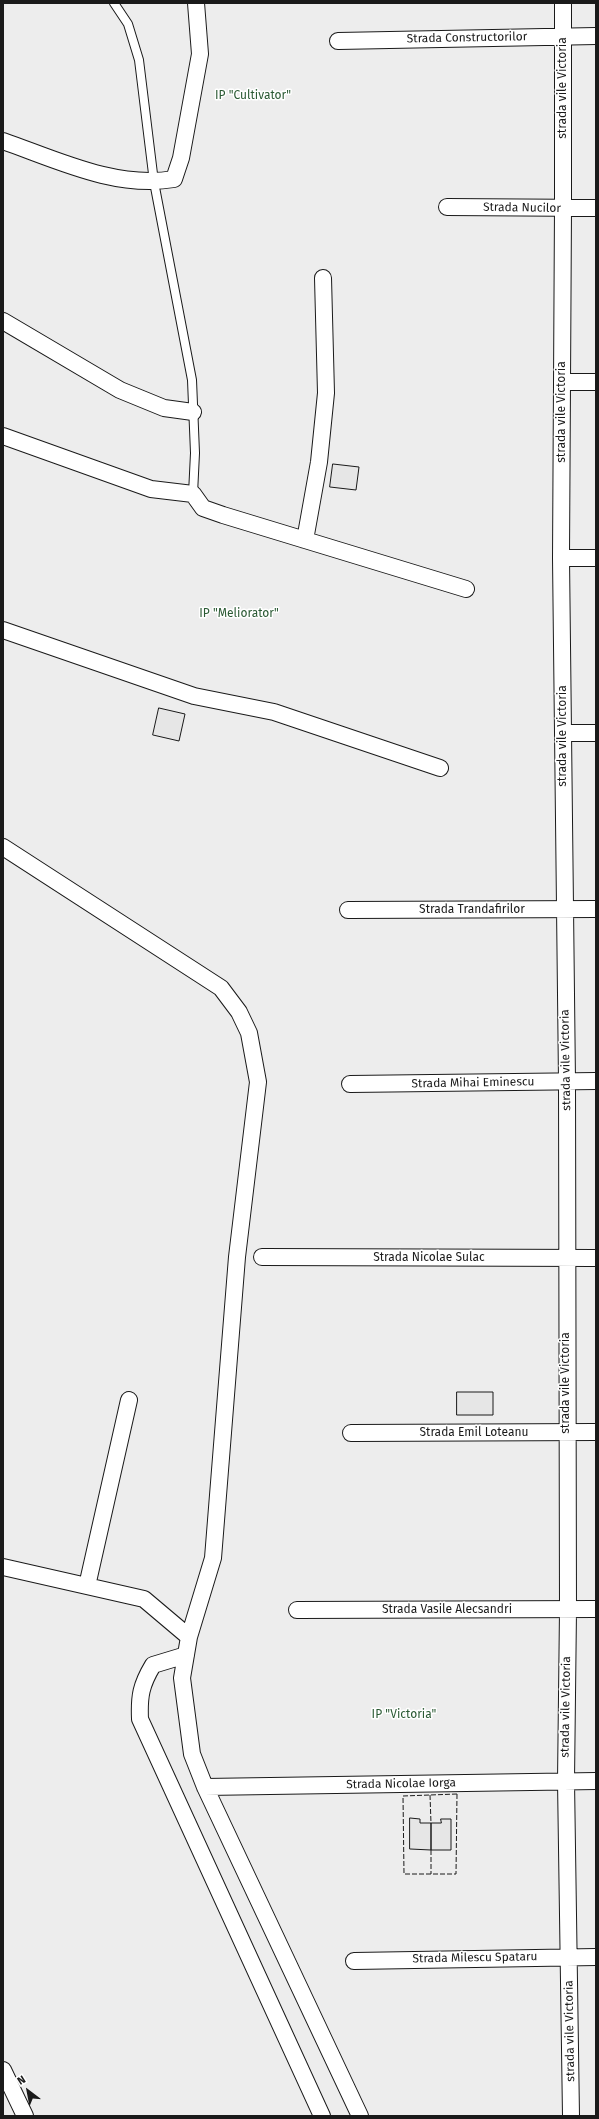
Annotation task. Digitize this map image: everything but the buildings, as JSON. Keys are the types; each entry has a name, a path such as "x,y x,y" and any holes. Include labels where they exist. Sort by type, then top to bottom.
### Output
{"street":[{"path":"3,141 91,173 154,182 174,179 181,158 200,54 196,3"},
{"name":"strada vile Victoria","path":"563,3 564,208 561,558 567,1081 566,1432 568,1610 566,1781 571,2116"},
{"name":"Strada Constructorilor","path":"338,41 596,36"},
{"name":"Strada Nucilor","path":"447,207 596,208"},
{"path":"305,540 319,462 326,393 323,278"},
{"path":"3,322 120,390 164,408 192,412"},
{"path":"562,382 596,382"},
{"path":"3,436 151,489 193,494 203,508 466,589"},
{"path":"561,558 596,558"},
{"path":"3,630 194,696 274,712 440,768"},
{"path":"564,734 596,733"},
{"path":"3,847 221,988 239,1012 249,1033 258,1082 237,1257 214,1558 189,1637 182,1678 192,1754 205,1787 360,2116"},
{"name":"Strada Trandafirilor","path":"348,910 596,909"},
{"name":"Strada Mihai Eminescu","path":"350,1084 596,1081"},
{"name":"Strada Nicolae Sulac","path":"262,1257 596,1258"},
{"path":"87,1586 129,1400"},
{"name":"Strada Emil Loteanu","path":"351,1433 596,1432"},
{"path":"3,1567 144,1599 189,1637"},
{"name":"Strada Vasile Alecsandri","path":"297,1610 596,1609"},
{"path":"186,1655 153,1665 147,1675 139,1698 140,1719 322,2116"},
{"name":"Strada Nicolae Iorga","path":"205,1787 596,1781"},
{"name":"Strada Milescu Spataru","path":"354,1961 596,1957"},
{"path":"3,2070 25,2116"}],"lane":[{"path":"114,3 128,24 139,60 154,182 192,380 192,412 195,453 193,494"}],"green space":[{"path":"3,3 596,3 596,2116 3,2116"}],"fence":[{"path":"457,1794 456,1874 404,1874 403,1796 457,1794"},
{"path":"430,1795 431,1823"},
{"path":"431,1850 431,1874"}],"park label":[{"name":"IP \"Cultivator\"","path":"253,96"},
{"name":"IP \"Meliorator\"","path":"239,614"},
{"name":"IP \"Victoria\"","path":"404,1715"}]}
